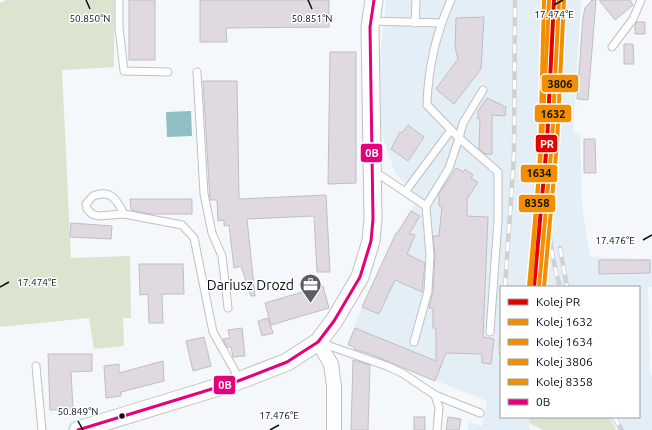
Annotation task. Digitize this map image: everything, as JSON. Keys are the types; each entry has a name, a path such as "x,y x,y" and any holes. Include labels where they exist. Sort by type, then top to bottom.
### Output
{"street":[{"path":"78,430 240,380 287,362 318,342 334,321 360,278 371,241 371,21 374,0"},
{"path":"318,342 331,364 334,386 334,430"}],"lane":[{"path":"119,0 124,71 168,72"},
{"path":"415,23 416,0"},
{"path":"451,0 441,23 428,80 427,105 459,138 498,172 498,220 490,332"},
{"path":"612,47 633,19 641,0"},
{"path":"371,21 441,23"},
{"path":"197,72 204,194 212,233 222,256 228,308"},
{"path":"414,342 428,291 430,254 426,206 449,168 463,123 483,90"},
{"path":"405,192 451,130"},
{"path":"372,169 426,206"},
{"path":"124,214 112,196 106,193 93,196 86,204 87,209 92,214 98,216 124,214 182,225 194,238 214,332 240,380"},
{"path":"318,342 387,366 402,373 435,395 480,413"},
{"path":"36,366 42,430"},
{"path":"435,395 438,408 437,430"}],"shaded area":[{"path":"386,0 581,0 573,133 580,133 582,205 590,257 652,259 652,287 648,287 650,375 652,375 652,430 616,430 610,418 640,418 640,286 500,286 500,418 530,418 529,430 467,430 469,422 482,426 487,401 347,345 362,307 396,232 419,198 395,173 381,132 380,58"}],"green space":[{"path":"6,0 114,0 114,67 62,70 71,258 130,256 131,318 123,318 124,346 94,349 89,318 0,327 0,3"},
{"path":"530,418 610,418 616,430 543,430 529,423"}],"water":[{"path":"191,111 192,136 167,137 166,112"}],"building":[{"path":"129,0 155,0 155,60 129,60"},
{"path":"200,0 329,0 329,27 226,28 227,42 200,42"},
{"path":"592,0 596,0 588,100 577,99 583,18 585,8"},
{"path":"599,0 630,0 633,5 615,20"},
{"path":"484,17 481,69 454,104 436,89 458,59 455,47 456,18"},
{"path":"637,22 645,22 645,34 635,34 635,25"},
{"path":"624,44 633,44 634,64 624,64"},
{"path":"330,52 356,52 356,183 328,184"},
{"path":"203,81 237,81 239,199 326,195 330,272 317,272 314,216 247,219 255,296 251,296 241,266 234,268 229,225 224,226 224,220 218,221 217,200 210,200"},
{"path":"487,98 506,107 505,116 492,115 492,154 485,154 479,149 480,118 478,119 478,111"},
{"path":"408,125 424,137 408,161 391,149 400,132 402,133"},
{"path":"584,139 595,139 596,173 584,173"},
{"path":"456,168 463,172 465,169 473,175 471,178 478,182 467,199 467,216 488,217 483,337 494,339 491,364 482,363 482,354 446,353 435,381 370,354 354,349 354,347 348,345 355,328 436,361 436,328 433,328 433,308 429,308 433,291 435,255 433,236 439,236 442,206 439,206 439,194"},
{"path":"130,199 192,199 192,214 150,214 131,210"},
{"path":"411,211 420,216 409,234 415,235 407,254 425,263 422,292 395,280 379,314 362,307 396,233 397,234"},
{"path":"71,223 112,226 111,239 70,237"},
{"path":"599,260 650,260 650,273 599,274"},
{"path":"139,264 183,264 184,294 162,294 163,323 149,323 148,294 140,295"},
{"path":"323,286 329,308 271,325 265,303"},
{"path":"268,318 273,333 262,336 258,321"},
{"path":"242,328 245,356 233,357 231,347 227,347 223,339 230,338 228,330"},
{"path":"204,337 211,366 193,371 186,341"},
{"path":"48,354 92,354 92,371 71,372 73,409 50,410"},
{"path":"353,360 370,365 368,430 351,430"},
{"path":"163,361 164,381 121,392 121,396 106,398 104,366 119,364 119,373"},
{"path":"414,417 425,417 425,430 414,430"},
{"path":"448,417 461,419 459,430 446,430"}],"railway":[{"path":"505,286 514,154 515,0"},
{"path":"547,142 546,179 549,233 555,269 560,286"},
{"path":"560,248 567,286"},
{"path":"615,418 622,430"}],"rail line":[{"name":"8358","path":"531,286 540,155 544,0"},
{"name":"1634","path":"529,286 542,142 549,0"},
{"name":"PR","path":"534,286 547,142 554,0"},
{"name":"1632","path":"539,286 552,142 559,0"},
{"name":"3806","path":"544,286 557,143 564,0"}],"transit line":[{"name":"0B","path":"78,430 238,381 287,362 318,342 334,321 360,277 371,241 373,219 370,27 374,0"}],"place":[{"name":"Dariusz Drozd","path":"310,304"}]}
